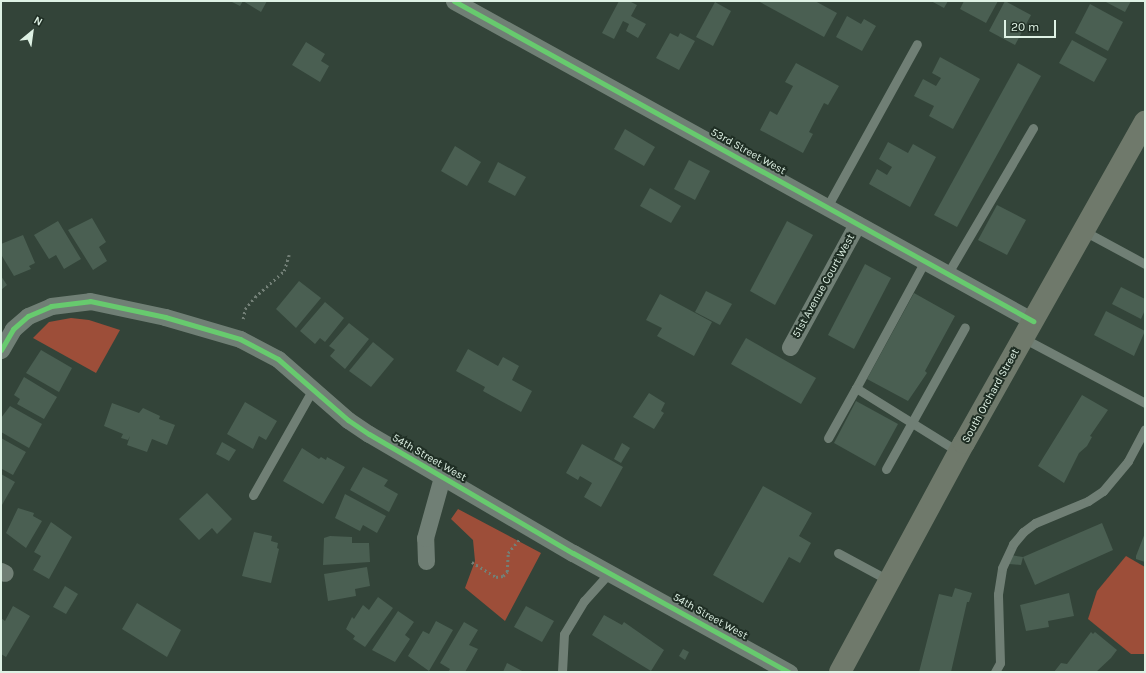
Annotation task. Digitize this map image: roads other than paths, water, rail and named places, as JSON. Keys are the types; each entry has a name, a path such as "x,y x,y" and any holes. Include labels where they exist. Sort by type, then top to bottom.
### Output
{"main road":[{"name":"South Orchard Street","path":"840,672 959,452 1145,122"}],"street":[{"name":"53rd Street West","path":"454,1 948,274 1028,329"},
{"name":"51st Avenue Court West","path":"790,347 857,224"},
{"name":"54th Street West","path":"1,350 20,321 51,306 73,302 102,303 215,331 268,353 294,371 353,424 442,478 609,573 789,672"},
{"path":"426,561 426,538 442,478"}],"lane":[{"path":"827,207 917,44"},
{"path":"948,274 1033,128"},
{"path":"1084,231 1145,264"},
{"path":"828,438 925,261"},
{"path":"886,468 965,327"},
{"path":"1028,329 1145,403"},
{"path":"856,388 959,452"},
{"path":"253,495 313,389"},
{"path":"995,672 1000,663 998,594 1002,568 1013,544 1023,532 1035,523 1088,501 1103,491 1128,461 1145,429"},
{"path":"838,553 890,581"},
{"path":"562,672 564,634 584,601 609,573"}]}
